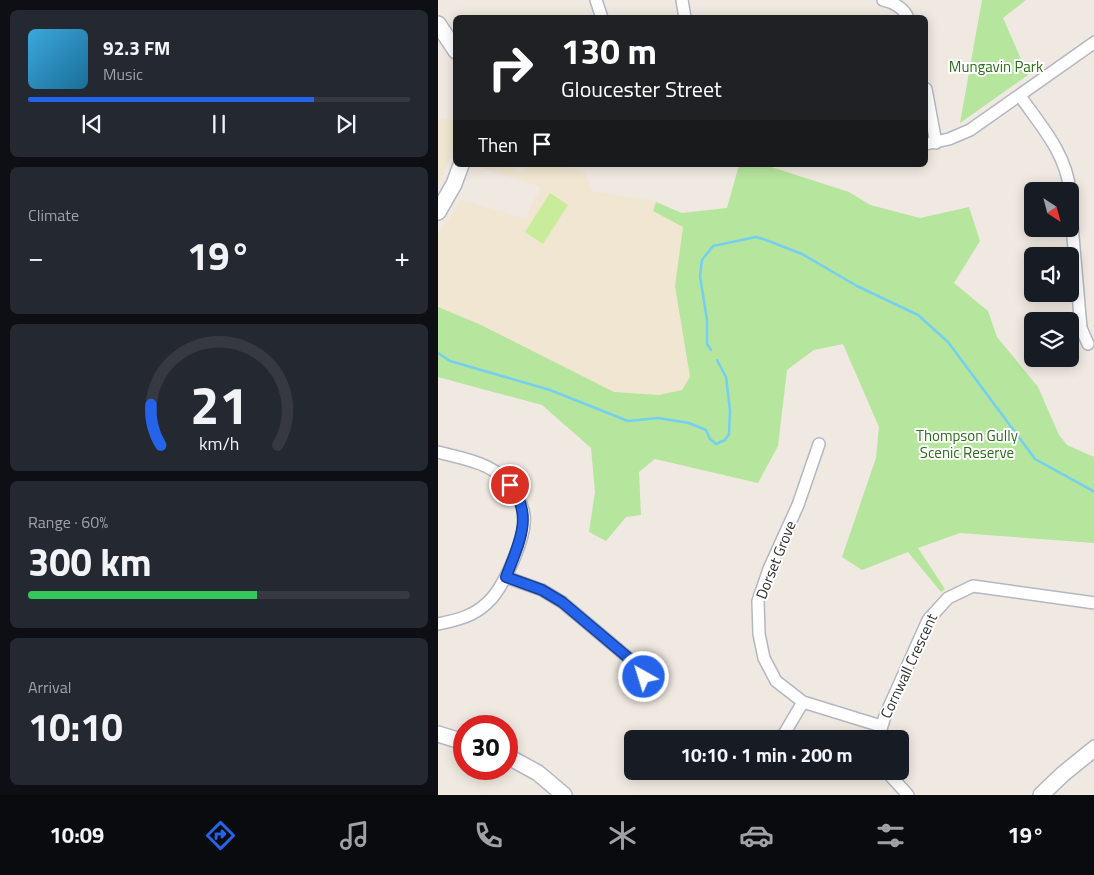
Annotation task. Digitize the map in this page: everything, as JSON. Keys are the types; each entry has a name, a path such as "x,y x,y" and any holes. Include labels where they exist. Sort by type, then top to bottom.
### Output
{"main road":[{"path":"438,24 453,46"},
{"path":"438,212 454,184 460,167"},
{"path":"438,734 453,739"},
{"path":"1041,795 1062,774 1094,748"},
{"path":"518,762 538,773 564,795"}],"street":[{"path":"596,0 601,15"},
{"path":"682,0 684,15"},
{"path":"883,0 891,2 907,15"},
{"path":"928,111 931,143 970,130 1094,42"},
{"path":"1020,96 1058,150 1069,182"},
{"path":"1073,238 1081,328 1088,344"},
{"name":"Dorset Grove","path":"818,444 798,505 758,601 759,634 764,658 776,681 803,702 881,726"},
{"path":"438,452 486,466 503,477 516,492 524,515 522,535 506,577 487,604 464,619 438,624"},
{"path":"506,577 542,590 562,602 638,666 644,677"},
{"name":"Cornwall Crescent","path":"880,730 928,620 948,598 973,586 1094,603"},
{"path":"786,730 803,702"},
{"path":"894,780 908,795"}],"shaded area":[{"path":"438,119 453,120 451,155 438,184"},
{"path":"480,167 506,167 524,172 525,167 567,167 585,172 592,191 654,201 656,202 653,211 683,226 675,286 690,377 683,390 659,395 614,392 479,324 438,307 438,235 461,200 527,219 529,209 541,187"}],"green space":[{"name":"Mungavin Park","path":"982,0 1026,0 1003,18 1028,75 960,123"},
{"name":"Thompson Gully Scenic Reserve","path":"738,167 771,167 849,192 870,205 920,218 969,207 980,241 954,283 988,311 997,337 1038,387 1059,435 1067,445 1094,457 1094,543 960,533 918,548 945,589 941,592 908,552 862,570 842,557 876,458 879,427 843,344 814,350 787,370 778,446 758,483 655,459 639,472 641,515 626,517 606,541 589,532 595,492 591,448 542,405 438,377 438,307 479,324 614,392 659,395 682,390 690,377 675,286 683,227 653,211 656,202 682,213 727,208"},
{"path":"550,193 568,205 543,244 525,232"}],"waterway":[{"path":"711,350 707,344 707,320 700,276 702,260 713,246 756,237 766,240 802,254 857,286 918,315 948,342 1035,459 1095,492"},
{"path":"438,353 450,361 550,390 628,421 658,418 689,423 706,430 710,439 716,444 725,440 729,434 730,410 726,377 717,360"}],"route":[{"path":"510,485 516,492 524,515 522,535 506,577 542,590 562,602 638,666 644,677"}]}
